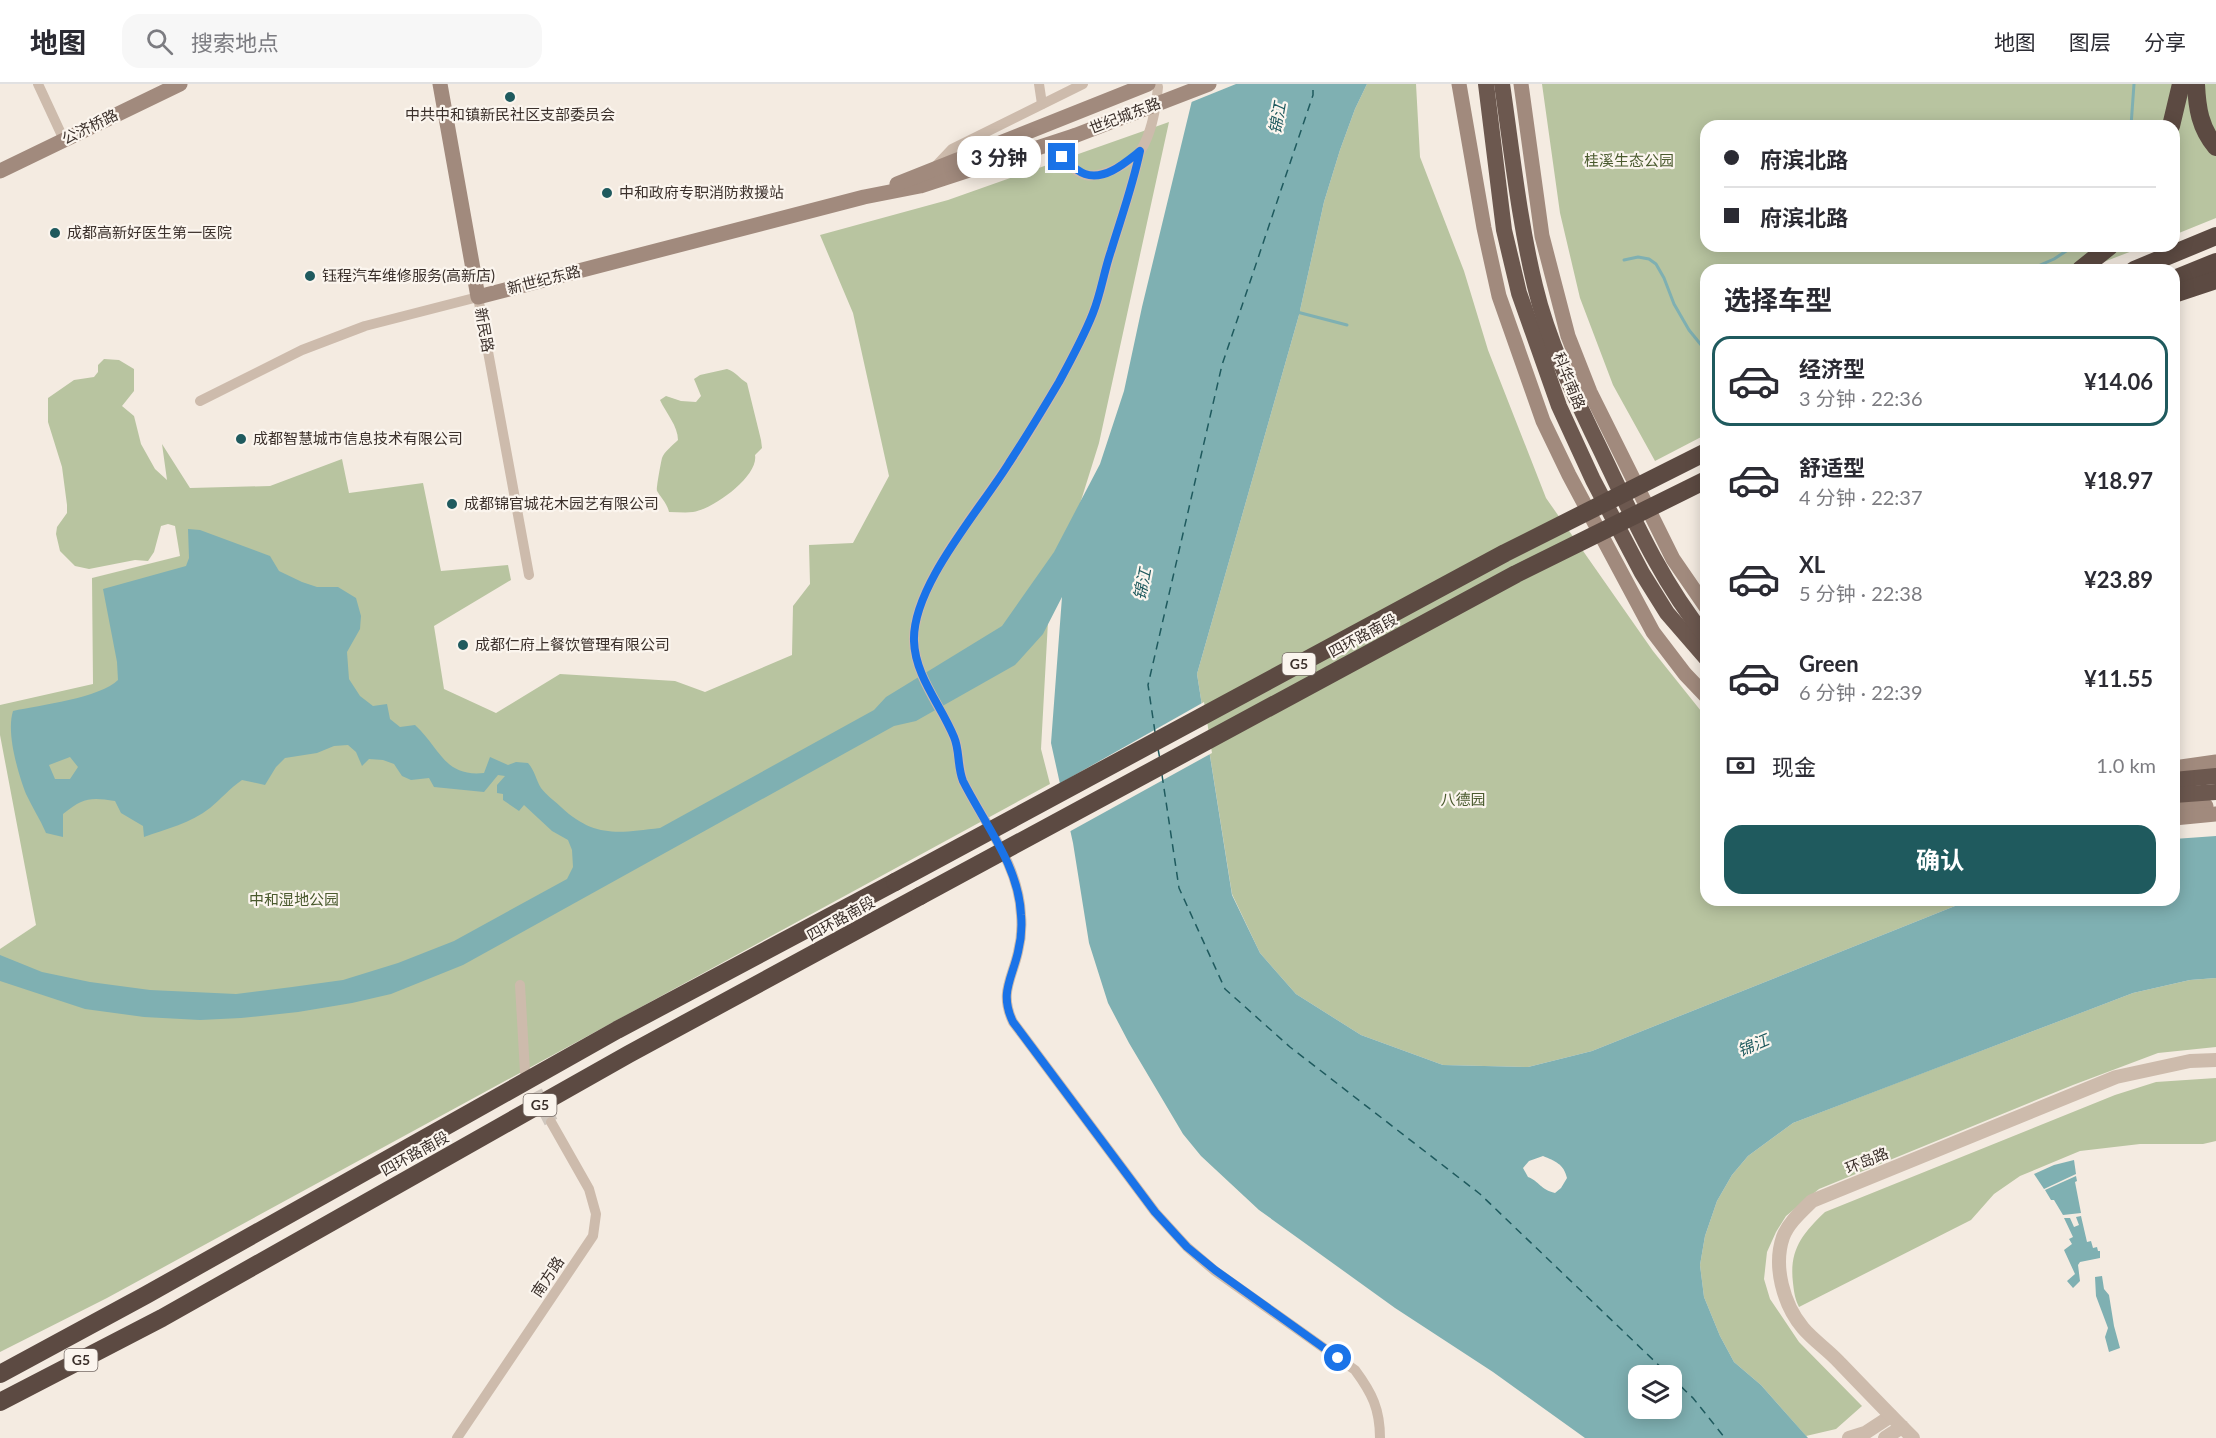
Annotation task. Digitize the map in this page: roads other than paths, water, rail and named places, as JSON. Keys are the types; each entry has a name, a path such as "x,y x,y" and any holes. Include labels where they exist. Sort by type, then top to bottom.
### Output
{"highway":[{"name":"科华南路","path":"1486,84 1504,230 1519,293 1559,406 1593,480 1642,573 1666,613 1700,651"},
{"name":"科华南路","path":"1502,84 1522,227 1535,289 1551,336 1575,396 1658,565 1682,607 1700,630"},
{"path":"2174,120 2188,86"},
{"path":"2188,86 2205,134 2216,147"},
{"path":"2180,251 2216,236"},
{"path":"2088,264 2102,252"},
{"path":"2148,264 2177,252"},
{"path":"2180,277 2216,262"},
{"path":"2180,292 2216,280"},
{"name":"四环路南段","path":"0,1374 617,1030 1505,552 1700,455"},
{"name":"四环路南段","path":"0,1402 162,1318 629,1054 920,896 1506,580 1700,483"},
{"path":"2180,779 2216,776"},
{"path":"2180,795 2216,792"}],"main road":[{"name":"公济桥路","path":"0,171 180,84"},
{"name":"新民路","path":"440,84 478,297"},
{"name":"世纪城东路","path":"1074,136 1209,84"},
{"path":"1459,84 1484,228 1499,296 1543,421 1569,475 1653,632 1700,690"},
{"path":"1521,84 1542,236 1568,336 1590,392 1673,559 1700,598"},
{"name":"世纪城东路","path":"1068,114 1154,85"},
{"name":"新世纪东路","path":"864,197 1068,114"},
{"name":"新世纪东路","path":"478,297 864,197 920,186 1074,136"},
{"path":"1535,289 1542,236"},
{"path":"1611,553 1666,613"},
{"path":"2180,758 2216,755"},
{"path":"2180,767 2216,762"},
{"path":"2180,806 2216,806"},
{"path":"2180,817 2216,814"}],"street":[{"path":"38,84 64,140"},
{"path":"1039,84 1042,104"},
{"name":"新世纪东路","path":"931,170 952,149 1083,84"},
{"path":"1154,85 1156,112 1140,151 1135,177 1093,312 1060,381 1010,463 952,546 925,592 915,623 914,641 920,670 959,749 958,769 963,781 1014,878 1022,914 1018,952 1010,972 1006,996 1006,1009 1013,1022 1155,1212 1187,1247 1215,1270 1355,1370 1369,1388 1380,1415 1380,1438"},
{"path":"1053,143 1062,157 1087,175 1121,167 1140,151"},
{"name":"新世纪东路","path":"200,401 313,346 365,326 478,297"},
{"name":"新民路","path":"478,297 529,575"},
{"path":"520,985 525,1072"},
{"name":"环岛路","path":"1913,1438 1803,1328 1787,1305 1780,1252 1784,1235 1797,1215 1812,1201 2116,1077 2190,1061 2216,1060"},
{"name":"南方路","path":"458,1438 594,1236 596,1214 590,1189 551,1122"},
{"path":"1850,1438 1865,1433 1891,1416"},
{"path":"1885,1438 1902,1427"}],"water":[{"name":"锦江","path":"1196,84 1367,84 1340,150 1324,202 1299,315 1197,674 1232,895 1260,953 1296,994 1361,1035 1443,1065 1528,1067 1592,1051 1955,906 2180,906 2180,839 2216,836 2216,978 2190,980 2133,993 1793,1123 1748,1156 1732,1175 1717,1201 1705,1236 1700,1265 1704,1297 1720,1336 1734,1362 1761,1385 1808,1438 1585,1438 1493,1372 1395,1308 1259,1210 1201,1156 1183,1134 1129,1043 1108,1003 1089,943 1073,843 1051,743 1062,597 1043,634 1015,665 916,721 894,726 463,965 391,994 298,1012 200,1020 144,1017 85,1009 0,981 0,955 42,972 90,982 150,990 236,994 343,980 398,963 454,941 567,879 573,867 572,850 568,840 552,831 524,805 519,811 503,800 503,794 497,793 497,785 505,776 498,775 484,792 434,787 429,778 411,780 402,776 394,764 383,760 369,759 362,766 356,752 348,745 334,746 317,753 285,758 276,767 265,785 242,780 195,818 144,837 143,826 121,813 115,801 99,799 82,802 63,814 63,837 46,833 26,794 17,764 11,730 13,711 98,692 118,680 117,662 103,589 186,566 189,558 188,529 200,530 270,556 279,571 317,587 338,587 356,598 361,616 360,629 347,652 349,679 360,696 373,706 387,704 390,719 400,727 415,725 451,766 460,771 484,773 490,757 508,765 516,762 528,763 543,791 573,817 596,829 619,832 660,828 874,710 886,697 1002,626 1054,552 1100,464 1124,391","holes":["70,757 78,767 70,779 55,779 49,765","1543,1156 1564,1169 1567,1178 1555,1193 1543,1188 1528,1177 1523,1168 1529,1161"]},
{"path":"2074,1160 2076,1174 2044,1189 2034,1174 2054,1165"},
{"path":"2076,1176 2081,1213 2063,1215 2045,1190"},
{"path":"2081,1216 2087,1242 2091,1241 2093,1248 2097,1247 2100,1251 2100,1258 2080,1262 2078,1265 2080,1281 2073,1288 2067,1281 2075,1274 2064,1250 2072,1244 2069,1239 2073,1237 2064,1218 2070,1218 2074,1227 2079,1225 2076,1217"},
{"path":"2102,1276 2104,1289 2109,1295 2120,1348 2109,1352 2105,1337 2108,1328 2096,1296 2095,1277"}],"waterway":[{"path":"2131,120 2134,84"},
{"path":"2043,264 2065,252"},
{"path":"1624,260 1638,257 1649,259 1656,264 1674,304 1700,344"},
{"path":"1297,312 1347,325"}],"tunnel":[{"path":"526,1073 551,1122"}],"place":[{"name":"中共中和镇新民社区支部委员会","path":"510,97"},
{"name":"中和政府专职消防救援站","path":"607,193"},
{"name":"成都高新好医生第一医院","path":"55,233"},
{"name":"钰程汽车维修服务(高新店)","path":"310,276"},
{"name":"成都智慧城市信息技术有限公司","path":"241,439"},
{"name":"成都锦官城花木园艺有限公司","path":"452,504"},
{"name":"成都仁府上餐饮管理有限公司","path":"463,645"}],"park label":[{"name":"桂溪生态公园","path":"1629,161"},
{"name":"八德园","path":"1463,800"},
{"name":"中和湿地公园","path":"294,900"}]}
